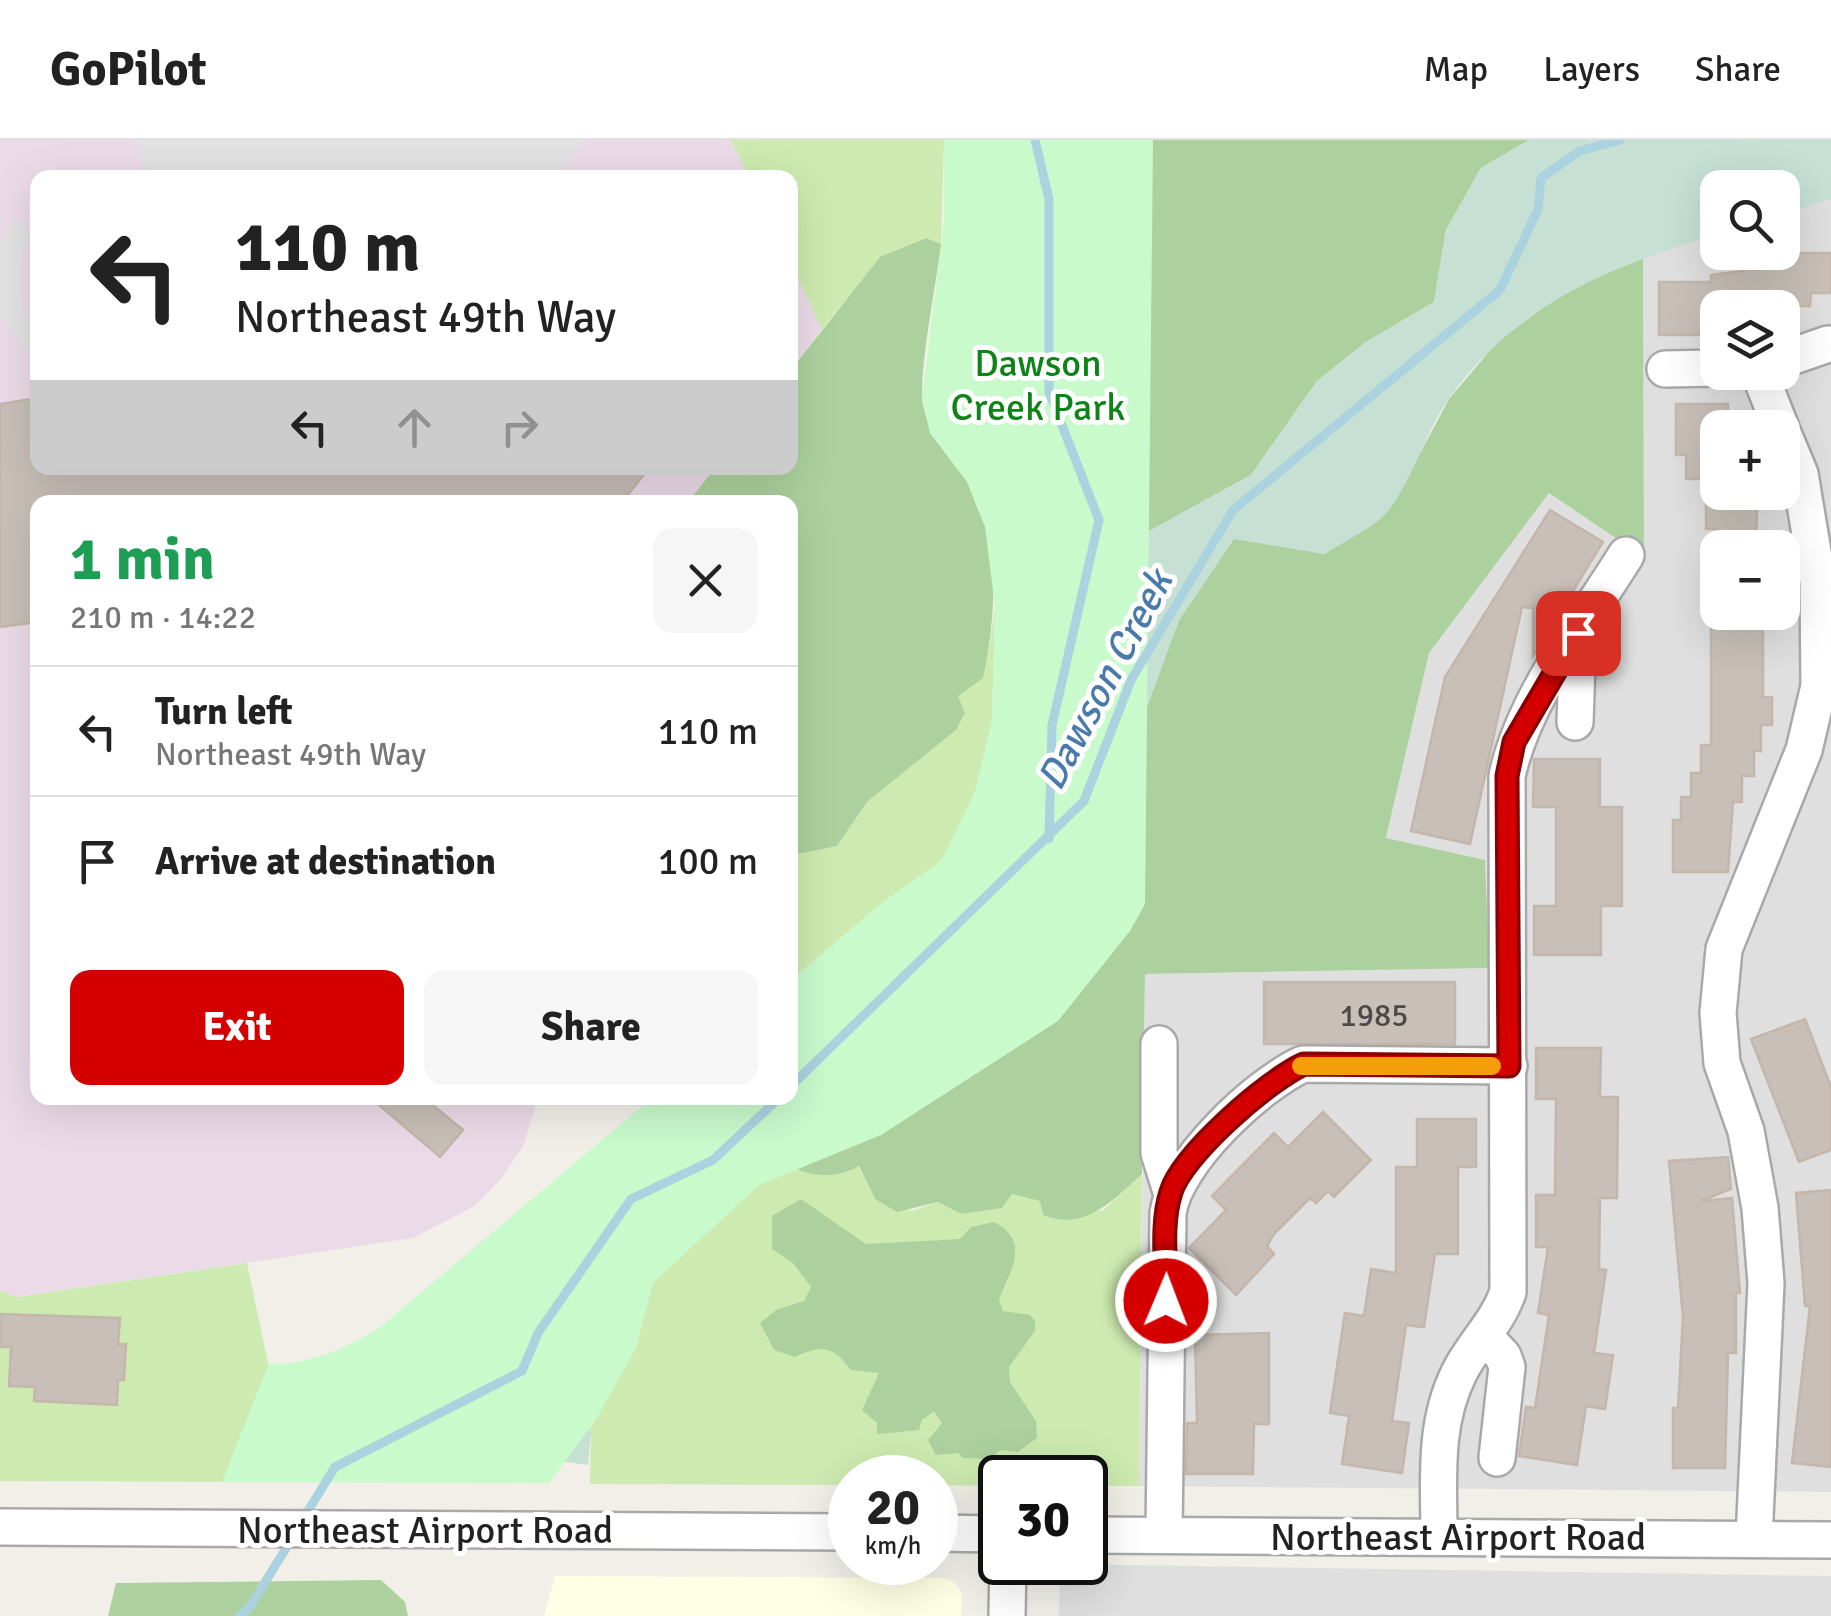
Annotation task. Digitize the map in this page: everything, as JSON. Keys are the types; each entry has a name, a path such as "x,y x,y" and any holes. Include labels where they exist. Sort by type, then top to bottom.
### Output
{"street":[{"path":"1800,354 1828,344"},
{"path":"1665,368 1700,368"},
{"path":"1754,1540 1766,1283 1760,1208 1746,1132 1722,1063 1718,1013 1724,949 1804,750 1819,686 1816,564 1800,474"},
{"path":"1439,1537 1440,1429 1460,1371 1500,1314 1508,1292 1507,776 1514,742 1626,554"},
{"path":"1539,697 1588,731 1578,633"},
{"path":"1159,1044 1159,1153 1171,1191 1164,1535"},
{"path":"1171,1191 1185,1166 1280,1075 1304,1064 1509,1066"},
{"path":"1484,1336 1504,1356 1506,1367 1497,1458"},
{"name":"Northeast Airport Road","path":"0,1526 828,1532"},
{"name":"Northeast Airport Road","path":"1108,1534 1831,1540"},
{"path":"1008,1585 1008,1616"}],"shaded area":[{"path":"0,140 731,140 746,170 30,170 30,475 709,475 694,495 30,495 30,1105 536,1105 523,1147 501,1179 475,1206 413,1238 17,1297 0,1291"},
{"path":"137,140 583,140 561,170 144,170"},
{"path":"1529,140 1831,140 1831,199 1800,209 1800,170 1700,170 1700,240 1640,260 1569,292 1506,336 1450,397 1397,498 1375,523 1325,554 1234,539 1179,620 1136,736 798,1095 798,1089 960,908 1111,552 1251,475 1317,381 1366,342 1434,302 1446,230 1481,168"},
{"path":"1831,199 1831,1492 1139,1486 1145,974 1489,968 1386,839 1429,653 1549,493 1644,555 1643,257 1700,239 1700,270 1800,270 1800,209"},
{"path":"15,219 30,231 30,241 22,255 20,280 22,305 30,316 27,351 0,316 0,245"},
{"path":"798,279 822,329 798,360"},
{"path":"780,1105 788,1105 570,1352 591,1432 588,1465 540,1458 355,1482 255,1482"},
{"path":"1108,1565 1831,1576 1831,1616 1059,1616 1060,1585 1108,1585"},
{"path":"555,1576 828,1577 828,1585 956,1585 962,1594 961,1616 544,1616"}],"green space":[{"path":"731,140 944,140 941,244 926,238 881,257 822,329 798,279 798,170 746,170"},
{"name":"Dawson Creek Park","path":"944,140 1153,140 1145,904 1130,931 1058,1021 881,1135 759,1185 653,1283 636,1348 595,1421 549,1483 222,1482 269,1363 297,1362 326,1354 379,1328 644,1105 798,1105 798,974 882,903 941,861 975,792 992,721 995,607 985,527 967,482 930,433 922,399 944,221"},
{"path":"1048,140 1529,140 1481,168 1446,230 1434,302 1366,342 1317,381 1251,475 1111,552"},
{"path":"926,238 941,244 925,349 923,404 935,437 968,483 987,529 993,579 991,630 983,678 958,696 965,713 956,730 867,802 837,846 798,854 798,495 694,495 709,475 798,475 798,361 880,257"},
{"path":"1643,257 1644,557 1549,493 1429,653 1386,838 1485,860 1489,968 1145,974 1142,1174 1109,1203 1085,1216 1058,1219 1043,1215 1040,1201 1012,1194 1002,1208 961,1214 938,1202 897,1212 875,1199 859,1166 822,1175 804,1172 787,1162 1136,736 1179,620 1234,538 1325,554 1418,457 1449,399 1497,342 1571,287"},
{"path":"995,607 992,721 975,792 952,844 941,861 882,903 798,974 798,854 837,846 867,802 956,730 958,696 988,653"},
{"path":"787,1162 804,1172 822,1175 858,1166 875,1199 912,1211 938,1202 961,1214 1012,1193 1102,1211 1142,1174 1139,1486 1108,1486 1108,1455 978,1455 978,1486 958,1485 958,1455 828,1455 828,1485 590,1484 591,1432 570,1352 586,1301"},
{"path":"801,1199 866,1244 960,1239 971,1227 994,1222 1005,1230 1012,1238 1015,1257 999,1299 1003,1311 1030,1315 1035,1321 1035,1331 1009,1367 1010,1382 1036,1421 1037,1438 1018,1452 1001,1450 994,1455 978,1455 978,1459 963,1458 958,1453 936,1455 928,1440 942,1423 934,1411 922,1420 919,1430 877,1434 877,1423 862,1410 879,1373 851,1370 826,1350 795,1357 774,1350 760,1323 776,1310 804,1301 811,1287 793,1263 772,1249 772,1216"},
{"path":"247,1263 278,1411 255,1482 0,1481 0,1291 17,1297"},
{"path":"381,1580 405,1602 408,1616 108,1616 116,1583"}],"building":[{"path":"1800,253 1831,253 1831,293 1811,293 1810,306 1800,306 1800,290 1700,290 1700,335 1659,335 1659,282 1711,282 1711,275 1800,270"},
{"path":"30,399 30,475 643,475 628,495 30,495 30,623 0,627 0,404"},
{"path":"1676,404 1728,404 1728,410 1700,410 1700,479 1686,479 1686,455 1676,455"},
{"path":"1550,510 1603,542 1533,656 1533,608 1522,607 1470,844 1411,831 1445,677"},
{"path":"1706,510 1757,510 1756,530 1706,529"},
{"path":"1711,630 1763,630 1763,697 1772,697 1772,725 1761,725 1761,751 1754,751 1754,776 1742,776 1742,802 1733,802 1728,872 1673,872 1673,820 1681,820 1681,797 1691,797 1691,773 1701,773 1701,745 1711,745"},
{"path":"1534,759 1600,759 1600,807 1622,807 1622,906 1601,906 1601,955 1534,955 1534,906 1556,906 1556,807 1533,807"},
{"path":"1264,982 1455,982 1455,1044 1264,1044"},
{"path":"1805,1019 1831,1087 1831,1150 1799,1162 1751,1039"},
{"path":"1536,1048 1601,1048 1600,1097 1618,1097 1617,1198 1600,1198 1599,1269 1606,1270 1594,1353 1613,1355 1605,1409 1586,1406 1577,1465 1519,1456 1526,1407 1535,1408 1549,1315 1538,1313 1548,1247 1536,1247 1536,1195 1555,1195 1556,1099 1536,1099"},
{"path":"379,1105 433,1105 463,1130 440,1157"},
{"path":"1323,1112 1371,1160 1334,1197 1328,1191 1316,1203 1310,1198 1274,1234 1267,1246 1274,1254 1236,1295 1189,1248 1226,1210 1212,1196 1274,1133 1288,1147"},
{"path":"1417,1119 1476,1119 1476,1167 1458,1167 1458,1254 1435,1254 1424,1327 1406,1325 1392,1421 1409,1423 1402,1473 1342,1464 1349,1416 1330,1413 1345,1313 1364,1316 1371,1269 1396,1273 1396,1167 1417,1167"},
{"path":"1728,1157 1731,1189 1701,1201 1732,1198 1740,1293 1736,1293 1736,1353 1728,1353 1725,1468 1673,1468 1673,1408 1678,1408 1683,1317 1669,1161"},
{"path":"1831,1190 1831,1467 1792,1463 1810,1306 1805,1306 1796,1193"},
{"path":"0,1314 120,1318 118,1344 126,1344 124,1380 118,1380 117,1405 34,1401 35,1387 9,1386 11,1347 0,1347"},
{"path":"1269,1333 1269,1424 1254,1424 1253,1474 1186,1474 1187,1423 1197,1423 1195,1335"}],"waterway":[{"path":"1035,140 1049,199 1049,392 1099,520 1052,725 1049,839"},
{"name":"Dawson Creek","path":"798,1079 1084,801 1131,680 1233,510 1500,290 1538,209 1541,178 1580,151 1620,140"},
{"name":"Dawson Creek","path":"303,1519 335,1467 522,1371 538,1333 631,1199 713,1160 772,1105"},
{"name":"Dawson Creek","path":"239,1616 249,1608 293,1537"}],"slow traffic":[{"path":"1301,1066 1492,1066"}],"route":[{"path":"1166,1301 1171,1191 1185,1166 1280,1075 1304,1064 1509,1066 1507,776 1514,742 1578,633"}]}
